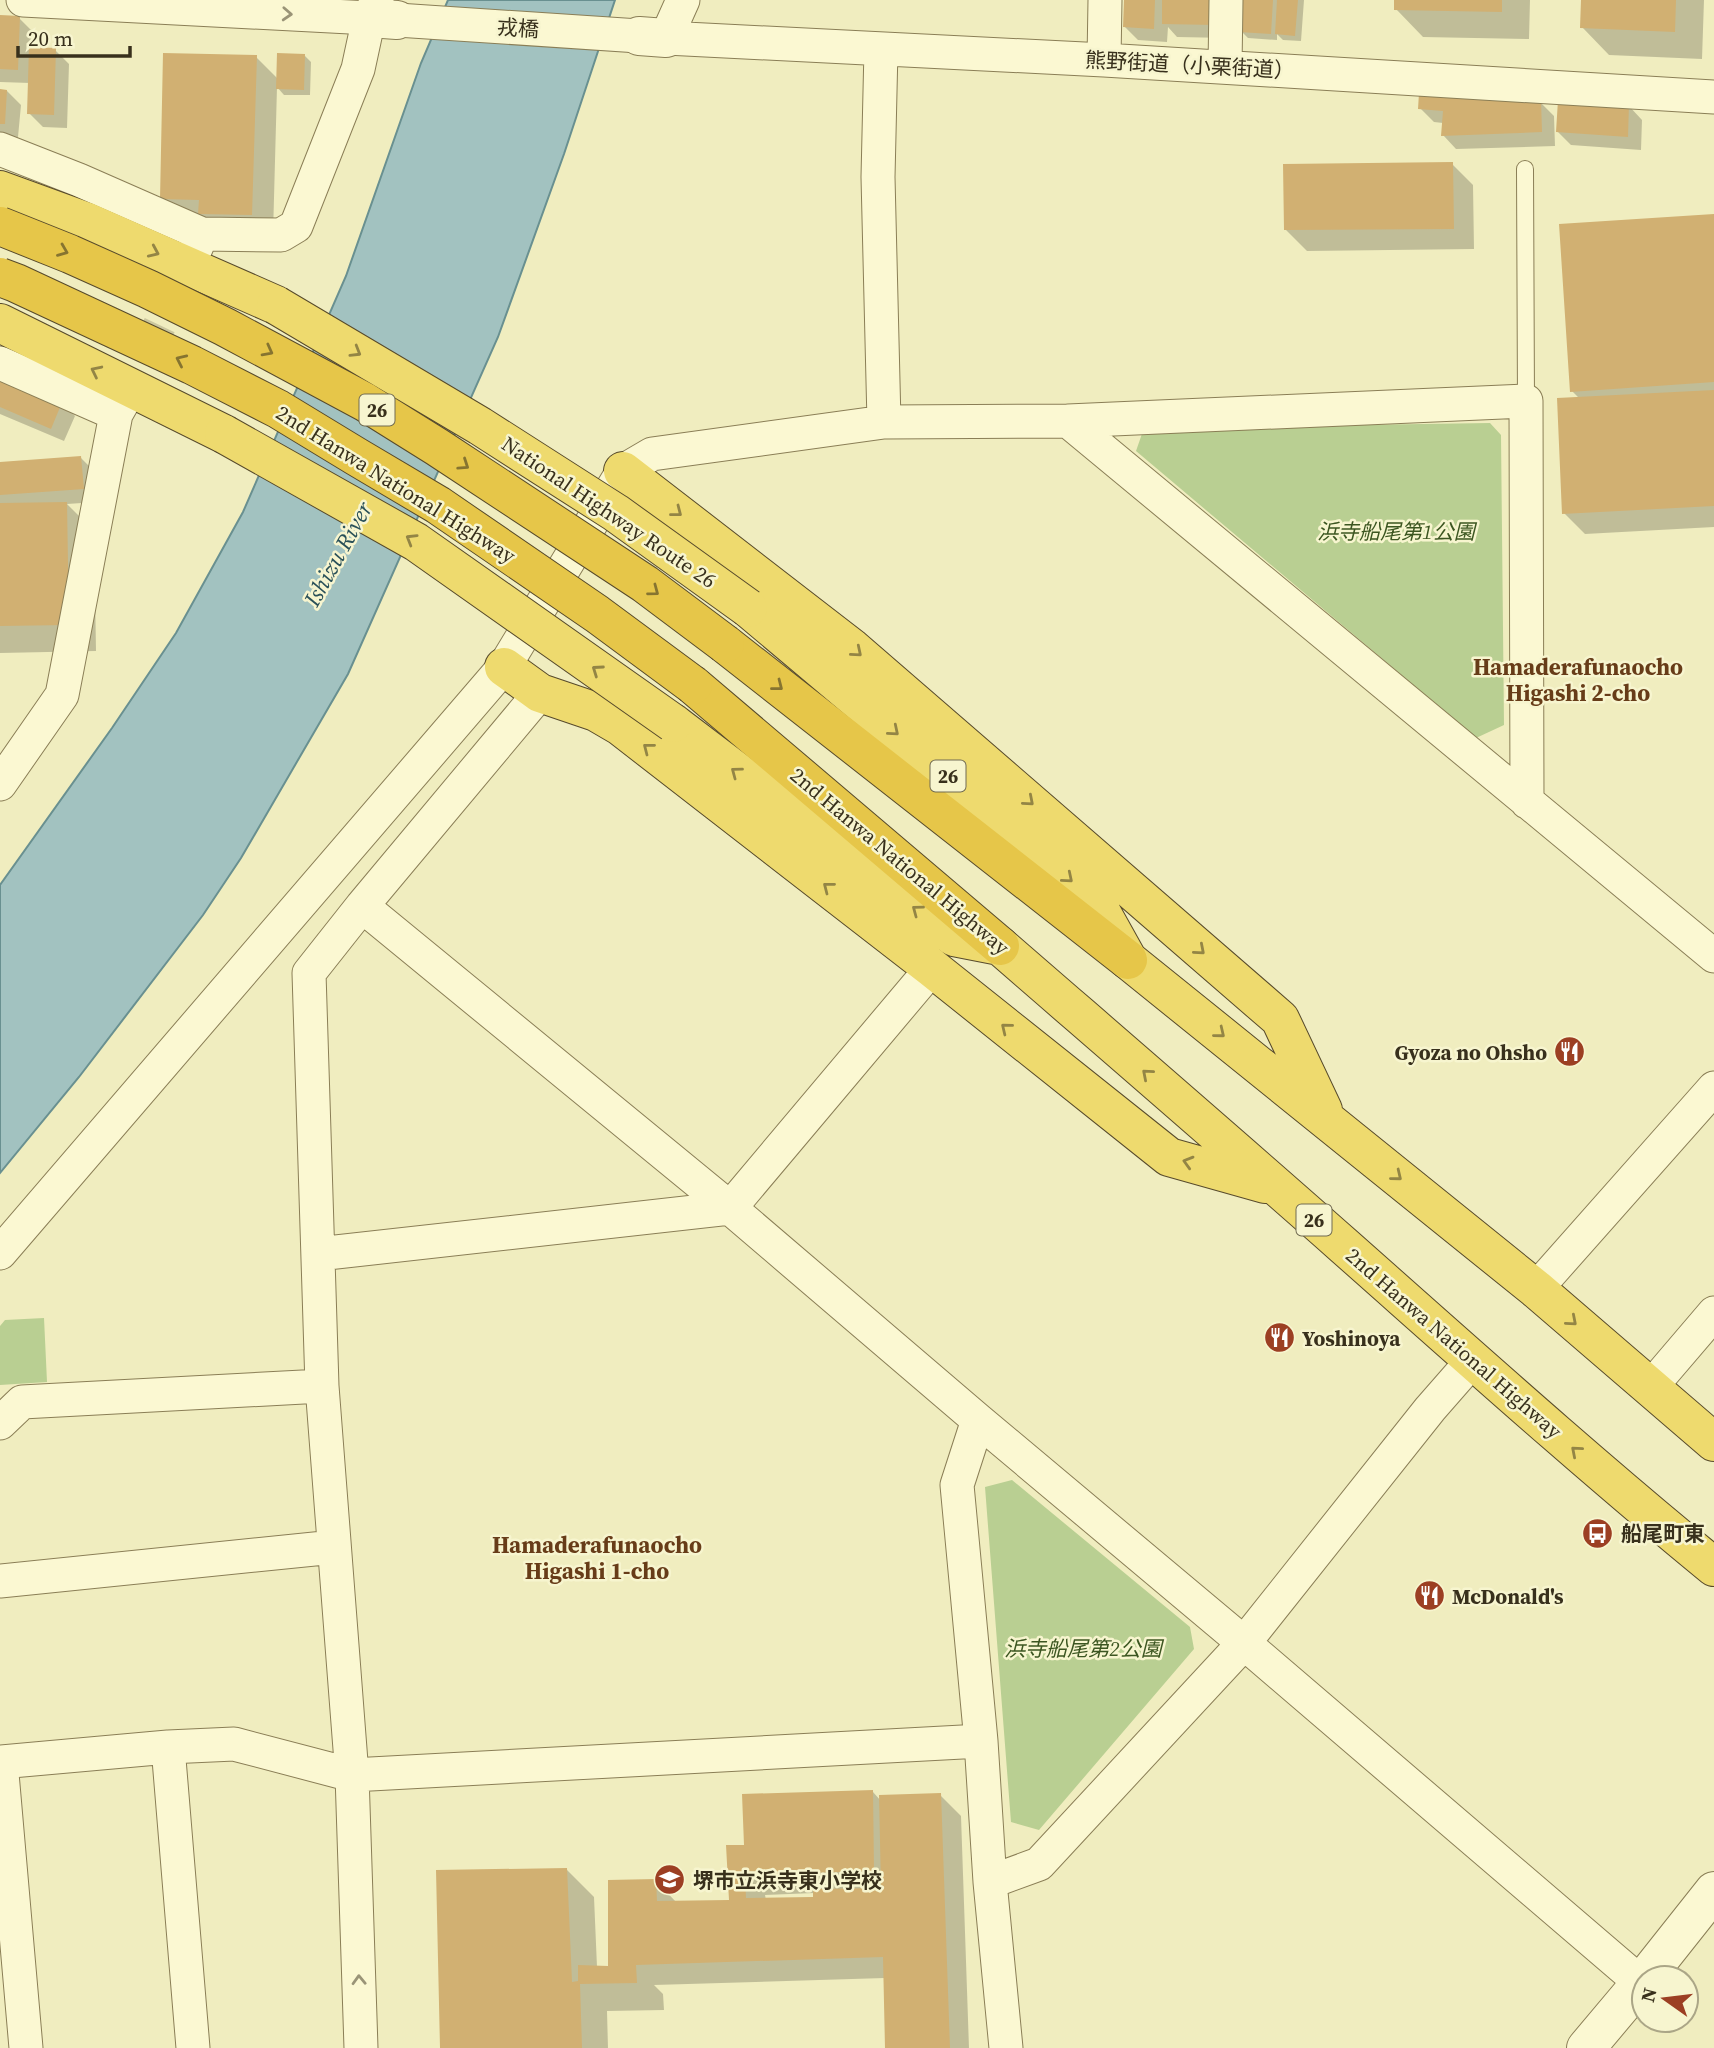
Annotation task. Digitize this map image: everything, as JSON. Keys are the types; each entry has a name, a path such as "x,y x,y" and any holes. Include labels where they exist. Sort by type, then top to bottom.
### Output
{"highway":[{"name":"National Highway Route 26","path":"0,190 85,221 276,305 480,426 616,513 748,608 1094,899 1128,960"},
{"name":"26","path":"0,226 148,289 365,402 645,584 1128,960 1328,1120 1536,1289 1714,1442"},
{"name":"2nd Hanwa National Highway","path":"0,277 192,365 289,416 438,505 597,614 693,685 1000,946 1627,1496 1714,1567"},
{"path":"0,323 223,434 416,542 673,723 954,937 1000,946"},
{"path":"623,471 852,648 1280,1019 1328,1120"},
{"path":"504,667 540,693 596,712 620,726 932,968 1169,1157 1277,1188"}],"street":[{"path":"0,149 79,180 199,241 281,235 296,226 381,13 23,0"},
{"path":"652,37 683,0"},
{"path":"1104,60 1105,0"},
{"path":"1225,67 1226,0"},
{"name":"戎橋","path":"381,13 652,37"},
{"name":"熊野街道（小栗街道）","path":"652,37 1104,60 1714,97"},
{"path":"881,49 878,177 884,422"},
{"path":"0,363 120,407 62,695 0,784"},
{"path":"0,1253 504,667 623,471 652,454 884,422 1068,421 1526,401 1527,802"},
{"path":"1068,421 1714,956"},
{"path":"361,2048 352,1775 322,1387 309,973 540,693"},
{"path":"362,906 730,1208 1630,1969"},
{"path":"318,1254 730,1208 932,968"},
{"path":"1536,1289 1711,1096"},
{"path":"1650,1388 1714,1313"},
{"path":"990,1882 1039,1864 1244,1643 1430,1409 1472,1361"},
{"path":"0,1423 22,1402 322,1387"},
{"path":"978,1420 957,1485 1006,2048"},
{"path":"0,1581 334,1547"},
{"path":"26,2048 1,1762 234,1744 352,1775 981,1741"},
{"path":"168,1747 193,2048"},
{"path":"1656,1964 1714,1891"},
{"path":"1586,2048 1630,1996"}],"lane":[{"path":"1525,169 1526,401"}],"green space":[{"name":"浜寺船尾第1公園","path":"1490,423 1501,435 1504,725 1476,738 1136,451 1144,428"},
{"path":"44,1318 47,1382 0,1385 0,1326 5,1320"},
{"name":"浜寺船尾第2公園","path":"1012,1480 1190,1627 1194,1649 1039,1830 1011,1822 985,1487"}],"water":[{"name":"Ishizu River","path":"448,0 615,0 564,154 498,337 348,674 241,858 203,915 79,1077 0,1173 0,885 176,633 243,512 346,276 421,63"}],"building":[{"path":"1124,0 1155,0 1154,29 1123,27"},
{"path":"1162,0 1217,0 1216,25 1162,24"},
{"path":"1241,0 1273,0 1271,34 1239,32"},
{"path":"1277,0 1298,0 1295,36 1275,34"},
{"path":"1394,0 1502,0 1502,12 1394,10"},
{"path":"1581,0 1676,0 1675,32 1580,28"},
{"path":"0,15 20,16 18,70 0,69"},
{"path":"29,47 56,48 54,115 27,114"},
{"path":"163,53 257,55 252,215 198,214 199,200 160,199"},
{"path":"277,53 305,54 304,90 276,89"},
{"path":"0,89 7,90 5,124 0,124"},
{"path":"1419,93 1541,100 1542,132 1441,136 1443,111 1418,109"},
{"path":"1558,100 1629,104 1628,137 1556,132"},
{"path":"1453,162 1454,229 1284,230 1283,164"},
{"path":"1714,214 1714,382 1570,392 1559,224"},
{"path":"0,374 63,400 51,429 0,407"},
{"path":"1714,390 1714,506 1562,514 1557,398"},
{"path":"81,456 84,489 0,495 0,462"},
{"path":"67,502 69,625 0,626 0,503"},
{"path":"873,1790 874,1871 745,1875 746,1898 813,1897 813,1889 881,1888 879,1795 941,1793 950,2048 885,2048 883,1957 636,1965 637,1983 580,1984 582,2048 440,2048 436,1870 567,1868 572,1982 578,1981 578,1965 608,1966 608,1880 656,1879 657,1901 729,1900 726,1845 744,1845 742,1794"}],"tunnel":[{"path":"124,400 183,276"}],"place":[{"name":"Gyoza no Ohsho","path":"1570,1052"},
{"name":"Yoshinoya","path":"1279,1338"},
{"name":"船尾町東","path":"1598,1533"},
{"name":"McDonald's","path":"1429,1596"},
{"name":"堺市立浜寺東小学校","path":"670,1880"}],"district":[{"name":"Hamaderafunaocho Higashi 2-cho","path":"1578,680"},
{"name":"Hamaderafunaocho Higashi 1-cho","path":"597,1558"}]}
